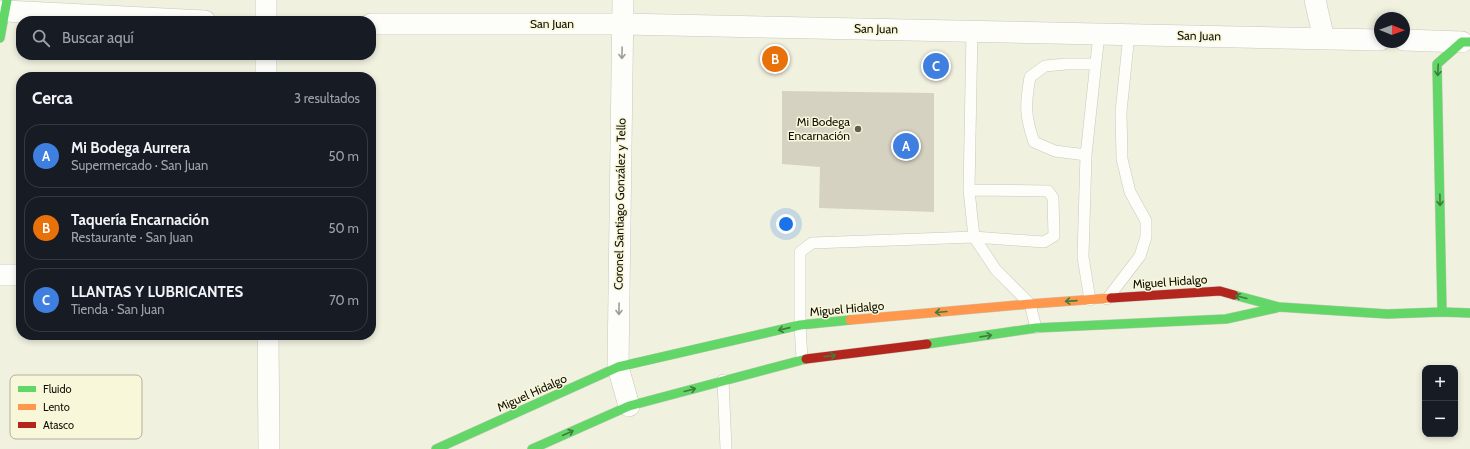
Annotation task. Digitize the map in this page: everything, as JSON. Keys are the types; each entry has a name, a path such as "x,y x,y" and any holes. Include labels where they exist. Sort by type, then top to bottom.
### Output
{"street":[{"path":"266,0 266,16"},
{"name":"Coronel Santiago González y Tello","path":"623,0 618,367 629,406"},
{"path":"1315,0 1324,39"},
{"path":"0,38 6,6 139,16"},
{"name":"San Juan","path":"376,24 623,24 1374,40"},
{"path":"1410,40 1466,42"},
{"path":"1442,312 1437,64 1466,42"},
{"path":"266,60 266,72"},
{"path":"0,275 16,275"},
{"name":"Miguel Hidalgo","path":"436,449 618,367 800,325 1030,304 1220,291 1279,307 1387,314 1442,312 1470,313"},
{"name":"Miguel Hidalgo","path":"532,449 629,406 802,359 920,346 1036,328 1226,319 1279,307"},
{"path":"268,340 269,449"}],"lane":[{"path":"972,31 969,190 974,237 996,270 1030,304 1036,328"},
{"path":"1090,300 1083,257 1086,155 1099,34"},
{"path":"1107,299 1140,256 1146,237 1146,221 1130,192 1122,158 1121,112 1129,34"},
{"path":"1086,155 1055,151 1034,142 1027,122 1026,100 1030,77 1045,66 1095,64"},
{"path":"802,359 800,325 800,252 812,243 974,237 1044,242 1054,236 1053,198 1048,191 969,190"},
{"path":"723,380 726,449"}],"building":[{"name":"Mi Bodega Encarnación","path":"782,91 934,93 934,212 819,208 820,167 782,164"}],"traffic: fast":[{"path":"0,38 7,0"},
{"path":"1442,312 1437,64 1462,42 1470,42"},
{"path":"1234,295 1279,307 1387,314 1442,312 1470,313"},
{"path":"927,344 1036,328 1226,319 1276,308"},
{"path":"436,449 618,367 800,325 850,320"},
{"path":"532,449 629,406 806,359"}],"traffic: slow":[{"path":"850,320 1111,298"}],"traffic: jam":[{"path":"1111,298 1220,291 1234,295"},
{"path":"806,359 927,344"}],"place":[{"name":"Taquería Encarnación","path":"775,59"},
{"name":"LLANTAS Y LUBRICANTES","path":"936,66"},
{"name":"Mi Bodega Encarnación","path":"858,129"},
{"name":"Mi Bodega Aurrera","path":"906,146"}]}
